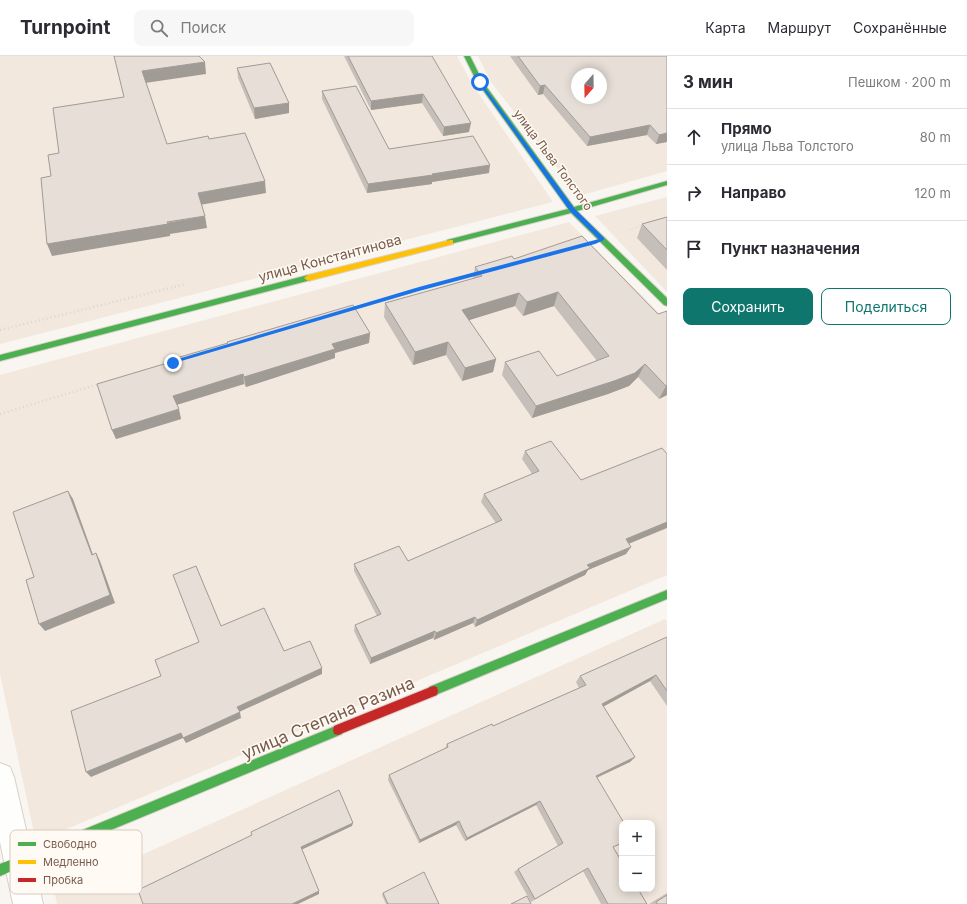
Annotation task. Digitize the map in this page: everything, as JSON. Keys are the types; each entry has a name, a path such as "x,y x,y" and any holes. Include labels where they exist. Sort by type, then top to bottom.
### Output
{"street":[{"name":"улица Льва Толстого","path":"467,56 480,82 572,210 667,303"},
{"name":"улица Константинова","path":"0,358 572,210 667,183"},
{"name":"улица Степана Разина","path":"100,830 665,598"},
{"path":"0,777 10,867"},
{"path":"23,894 28,904"}],"path":[{"path":"602,239 648,224"},
{"path":"352,309 478,274"},
{"path":"0,414 105,383"}],"shaded area":[{"path":"0,56 457,56 472,84 553,202 0,344"},
{"path":"478,56 667,56 667,171 579,196 491,82"},
{"path":"667,197 667,292 595,216"},
{"path":"569,222 667,321 667,575 64,830 33,830 0,674 0,375"},
{"path":"665,619 667,621 667,904 57,904 55,894 142,894 142,855"}],"building":[{"path":"114,56 199,56 205,62 142,71 167,144 208,136 209,139 245,133 265,181 198,193 205,216 167,222 168,224 47,244 41,178 51,176 48,155 59,153 53,108 124,97"},
{"path":"348,56 432,56 471,123 444,127 423,94 371,101"},
{"path":"518,56 667,56 667,133 659,135 650,125 590,137 545,85 540,86"},
{"path":"270,63 289,103 254,108 237,68"},
{"path":"356,86 389,149 473,136 490,165 368,184 322,91"},
{"path":"667,217 667,250 642,224"},
{"path":"582,236 658,314 667,311 666,386 645,364 635,373 536,406 505,362 539,351 557,376 609,356 558,292 527,302 519,293 462,310 496,359 465,368 448,342 415,352 385,303 482,276 475,267 512,256 514,259"},
{"path":"353,305 370,333 332,344 335,349 244,377 243,374 173,396 179,409 112,430 97,384 174,361 173,359 228,343 227,342"},
{"path":"551,441 581,480 662,448 667,454 667,522 626,539 631,547 587,565 590,568 477,620 475,617 436,633 435,631 371,658 355,625 381,614 354,564 399,546 408,561 502,520 484,494 539,471 525,451"},
{"path":"68,491 92,555 96,553 110,595 39,624 26,580 34,577 13,512"},
{"path":"196,566 221,626 264,608 284,651 310,641 322,668 237,707 240,712 183,738 181,733 86,772 71,711 161,676 155,660 199,642 173,575"},
{"path":"667,637 667,691 656,675 602,704 635,757 596,776 622,820 619,820 619,844 613,847 619,857 619,892 640,892 647,904 608,904 588,868 535,899 518,869 563,843 540,801 467,838 459,821 420,840 389,775 448,747 447,744 492,724 493,726 586,685 580,676"},
{"path":"339,790 353,823 301,847 319,891 292,904 143,904 139,894 142,894 142,888 252,835 251,832"},
{"path":"424,872 439,904 388,904 383,893"},
{"path":"667,895 667,904 657,904 656,902"},
{"path":"527,896 531,904 511,904"}],"traffic: fast":[{"path":"467,56 480,82 572,210 667,303"},
{"path":"450,242 667,183"},
{"path":"0,358 308,278"},
{"path":"433,691 667,594"},
{"path":"97,830 338,730"},
{"path":"0,870 10,866"}],"traffic: slow":[{"path":"308,278 450,242"}],"traffic: jam":[{"path":"338,730 433,691"}],"route":[{"path":"173,363 419,289 595,243 602,239 572,210 480,82"}]}
